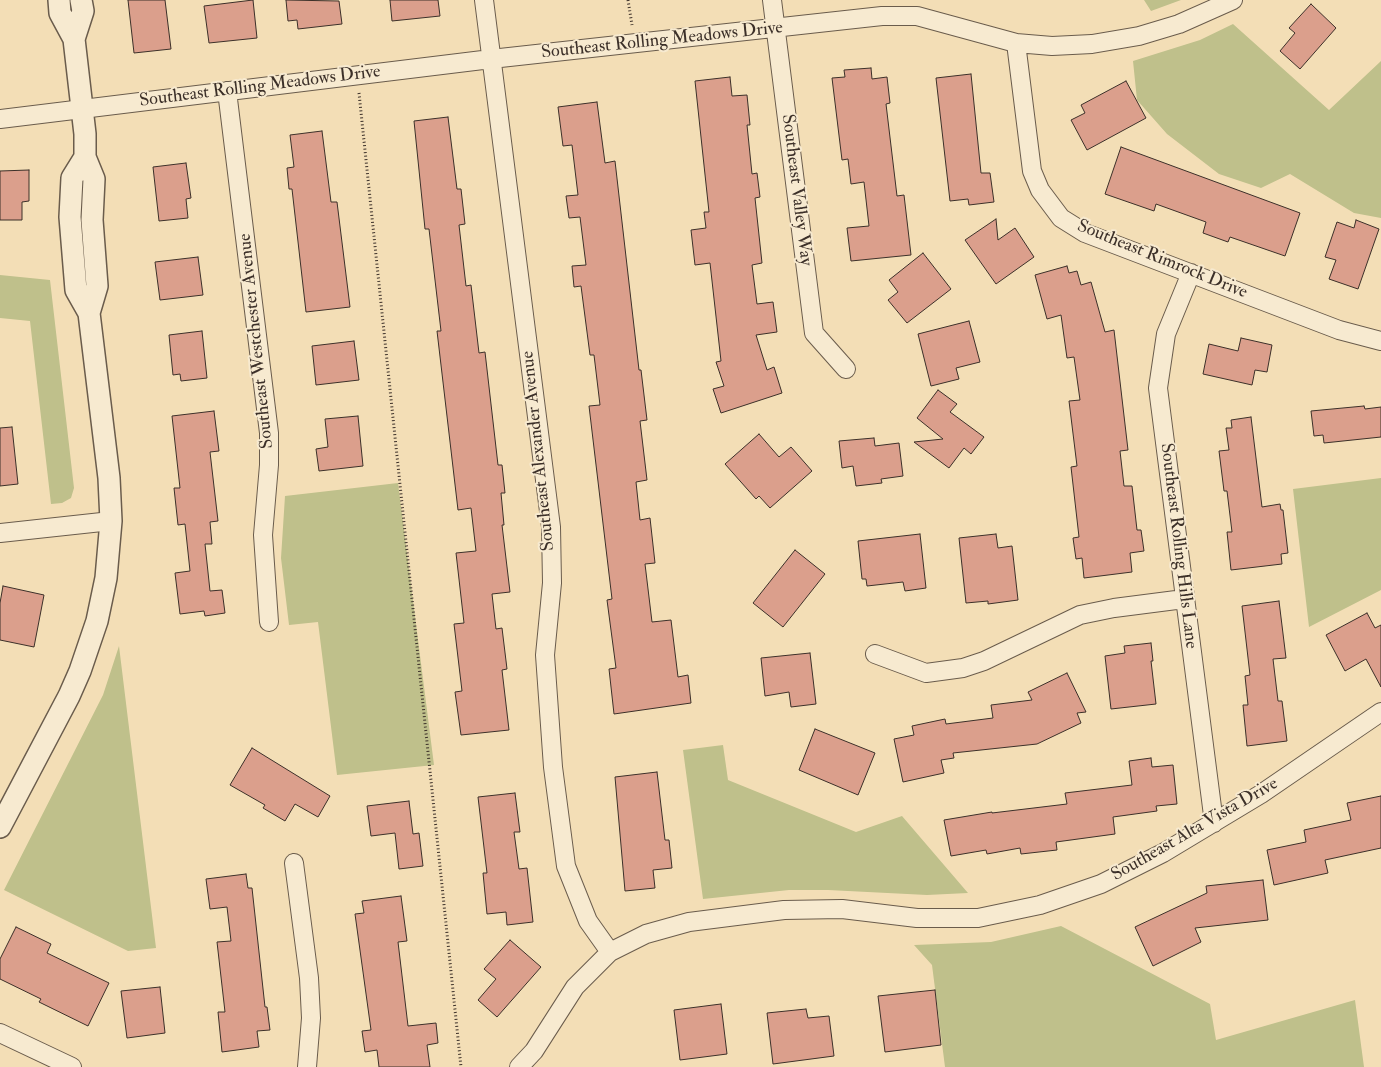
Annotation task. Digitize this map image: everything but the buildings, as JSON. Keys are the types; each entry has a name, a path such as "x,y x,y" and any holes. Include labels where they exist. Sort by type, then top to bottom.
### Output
{"street":[{"path":"0,827 69,696 88,648 106,578 111,520 109,478 89,313 76,290 70,217 72,178 86,157 83,109 74,39 60,13 58,0"},
{"path":"74,39 83,11 81,0"},
{"name":"Southeast Alexander Avenue","path":"484,0 551,527 552,583 545,655 553,767 566,866 588,921 610,952"},
{"name":"Southeast Valley Way","path":"772,0 814,333 846,369"},
{"name":"Southeast Rolling Meadows Drive","path":"0,119 491,59 882,16 917,16 1016,43 1052,46 1092,44 1139,36 1179,24 1233,0"},
{"name":"Southeast Rimrock Drive","path":"1016,43 1032,171 1049,205 1061,218 1085,233 1339,330 1381,341"},
{"name":"Southeast Westchester Avenue","path":"228,91 269,433 270,465 262,536 269,622"},
{"name":"Southeast Rolling Hills Lane","path":"1190,273 1166,334 1158,388 1214,823"},
{"path":"0,533 111,520"},
{"path":"875,654 926,673 963,668 1080,615 1114,608 1184,600"},
{"name":"Southeast Alta Vista Drive","path":"519,1067 534,1051 575,987 610,952 646,934 689,922 784,910 842,909 918,918 978,918 1040,905 1101,884 1162,853 1261,794 1381,712"},
{"path":"294,863 309,978 311,1018 307,1067"},
{"path":"0,1033 72,1067"}],"path":[{"path":"358,75 461,1067"}],"green space":[{"path":"1144,0 1181,0 1151,11"},
{"path":"1233,24 1329,110 1381,61 1381,218 1354,213 1290,174 1261,188 1219,174 1167,134 1137,100 1133,61 1200,40"},
{"path":"0,275 50,280 74,488 71,498 62,503 51,504 30,321 0,318"},
{"path":"1381,478 1381,590 1309,627 1293,489"},
{"path":"398,483 434,765 337,775 318,622 289,625 281,558 285,496"},
{"path":"119,646 156,948 128,951 4,890 103,695"},
{"path":"723,745 728,780 856,832 902,816 968,893 927,895 789,890 703,899 683,750"},
{"path":"1061,926 1210,1004 1216,1040 1355,1000 1364,1067 945,1067 932,965 914,945 991,942"}]}
